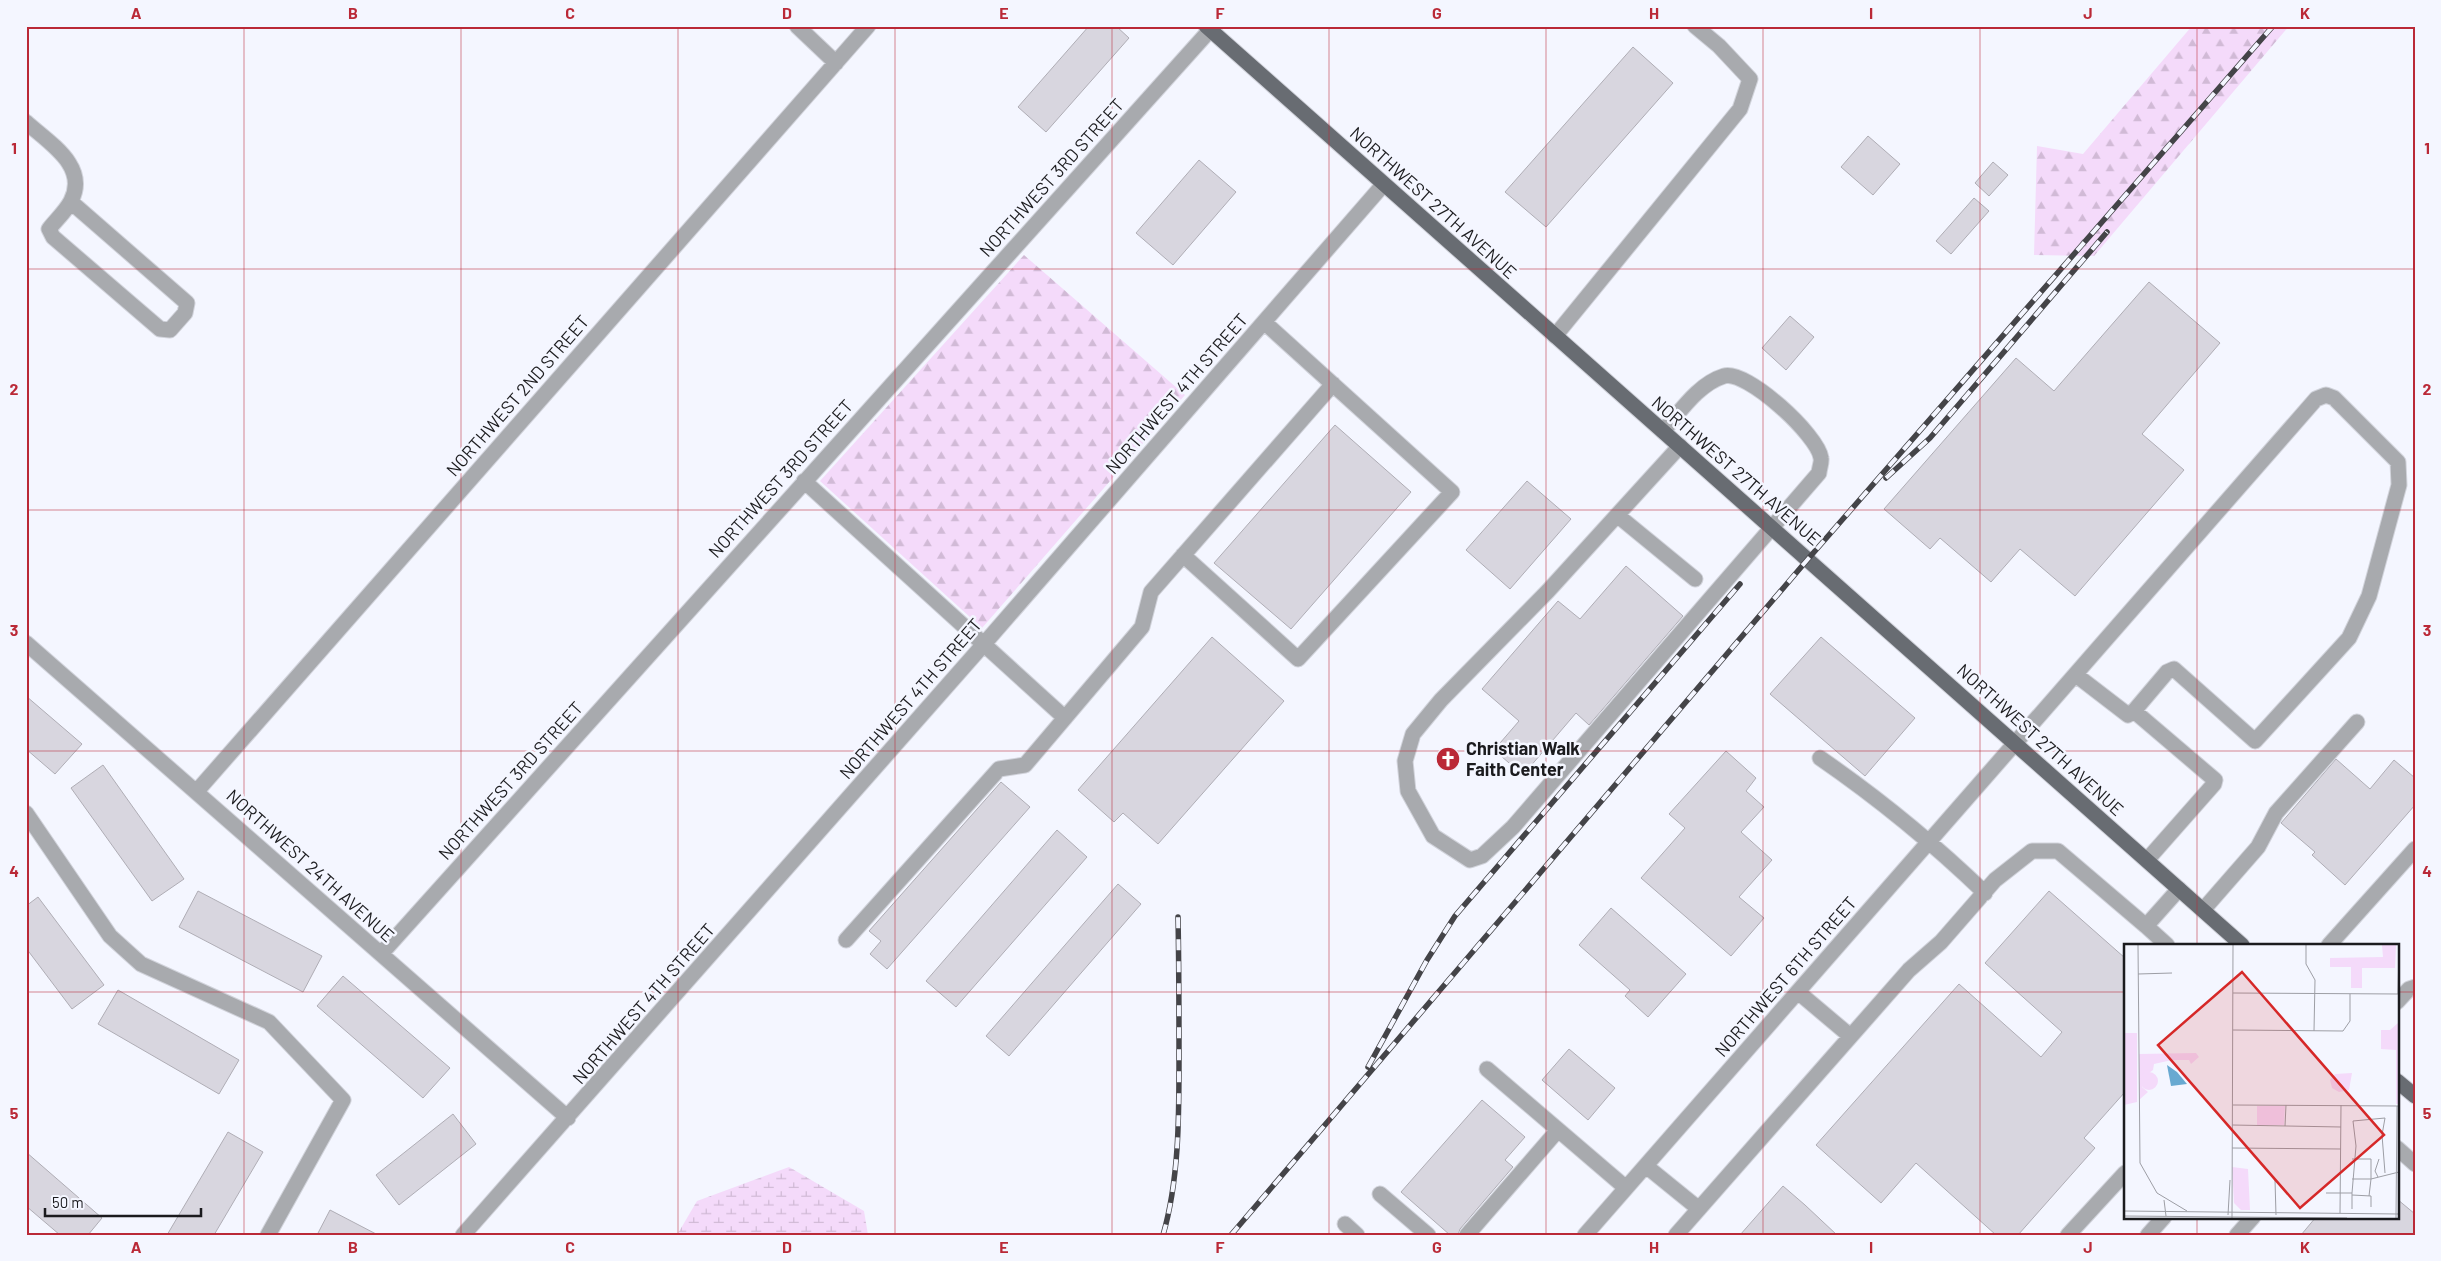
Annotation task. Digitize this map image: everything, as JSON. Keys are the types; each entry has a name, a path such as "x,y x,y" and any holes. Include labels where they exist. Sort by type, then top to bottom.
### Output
{"main road":[{"name":"NORTHWEST 27TH AVENUE","path":"1208,28 2241,944"},
{"path":"2398,1082 2415,1096"}],"street":[{"path":"797,26 836,62"},
{"name":"NORTHWEST 2ND STREET","path":"197,791 868,26"},
{"path":"1555,336 1740,109 1750,79 1719,46 1694,26"},
{"name":"NORTHWEST 3RD STREET","path":"381,954 1208,28"},
{"path":"26,122 70,161 76,176 70,202 49,229 53,237 160,329 170,330 185,313 187,303 70,202"},
{"name":"NORTHWEST 4TH STREET","path":"463,1235 984,644 1383,185"},
{"path":"1183,555 1298,659 1452,492 1264,322"},
{"path":"1663,431 1707,383 1726,375 1742,378 1794,417 1814,441 1822,458 1819,473 1513,828 1482,856 1470,860 1433,836 1408,790 1406,761 1414,734 1441,700 1548,591 1680,446"},
{"path":"846,940 1000,769 1025,765 1142,627 1151,592 1333,384"},
{"name":"NORTHWEST 6TH STREET","path":"1585,1235 2316,399 2326,395 2334,398 2398,462 2399,486 2369,596 2349,638 2255,742 2174,669 2167,672 2134,711"},
{"path":"804,481 1065,718"},
{"path":"1617,515 1695,580"},
{"name":"NORTHWEST 24TH AVENUE","path":"26,643 568,1118"},
{"path":"2076,675 2123,712 2128,715 2134,711 2215,780 2214,784 2146,860"},
{"path":"2203,910 2258,847 2276,813 2357,722"},
{"path":"1820,758 1858,784 1931,840 1985,892"},
{"path":"27,815 110,936 141,964 269,1022 343,1100 268,1235"},
{"path":"2331,944 2415,849"},
{"path":"1676,1235 1849,1035 1909,970 1942,942 1995,880 2032,852 2058,851 2165,944"},
{"path":"2146,926 2179,889"},
{"path":"2398,1001 2415,987"},
{"path":"1798,992 1849,1035"},
{"path":"1487,1070 1626,1188"},
{"path":"1468,1235 1558,1130"},
{"path":"2398,1149 2415,1164"},
{"path":"1646,1166 1699,1209"},
{"path":"2068,1235 2124,1174"},
{"path":"1380,1194 1428,1235"},
{"path":"2148,1235 2163,1218"},
{"path":"2237,1235 2252,1218"},
{"path":"1345,1224 1357,1235"}],"green space":[{"path":"2192,26 2289,26 2094,256 2034,255 2037,146 2083,154"},
{"path":"1024,255 1185,395 982,628 820,481"},
{"path":"789,1167 864,1211 868,1235 677,1235 697,1201"}],"building":[{"path":"1089,26 1116,26 1129,38 1046,132 1018,107"},
{"path":"1633,47 1673,83 1546,227 1505,192"},
{"path":"1868,136 1900,164 1873,195 1841,167"},
{"path":"1199,160 1236,192 1173,265 1136,233"},
{"path":"1993,162 2008,175 1989,196 1975,183"},
{"path":"1974,198 1989,211 1951,254 1936,241"},
{"path":"2149,282 2220,343 2142,434 2184,470 2075,596 2020,549 1991,582 1940,538 1930,549 1884,509 2016,358 2054,391"},
{"path":"1790,316 1814,337 1786,370 1762,348"},
{"path":"1335,425 1411,492 1291,629 1214,563"},
{"path":"1527,481 1571,519 1510,589 1466,550"},
{"path":"1626,566 1683,616 1589,725 1576,713 1523,775 1494,750 1519,721 1482,689 1558,601 1580,619"},
{"path":"1212,637 1284,701 1158,844 1123,813 1114,822 1078,790"},
{"path":"1821,637 1915,718 1865,776 1770,694"},
{"path":"26,696 82,744 55,774 26,749"},
{"path":"1726,751 1756,778 1746,791 1764,807 1741,832 1772,860 1739,897 1764,918 1731,956 1641,878 1685,828 1669,814"},
{"path":"2336,759 2370,789 2394,760 2415,778 2415,805 2345,885 2312,855 2315,852 2281,823"},
{"path":"103,765 184,879 152,901 71,788"},
{"path":"1001,782 1030,807 887,969 870,954 881,941 869,931"},
{"path":"1057,830 1087,857 956,1007 926,981"},
{"path":"1118,884 1141,904 1009,1056 986,1036"},
{"path":"198,891 322,956 303,992 179,927"},
{"path":"2049,891 2124,957 2124,1093 2084,1138 2095,1148 2018,1235 1996,1235 1916,1163 1881,1203 1816,1145 1959,984 2041,1057 2062,1032 1985,963"},
{"path":"38,897 104,985 72,1009 26,948 26,906"},
{"path":"1611,908 1686,974 1648,1017 1625,996 1630,990 1579,945"},
{"path":"343,976 450,1068 423,1098 317,1006"},
{"path":"118,990 239,1060 219,1094 98,1024"},
{"path":"1569,1049 1615,1088 1588,1120 1542,1080"},
{"path":"1482,1100 1525,1137 1505,1160 1513,1167 1460,1229 1458,1235 1450,1235 1401,1192"},
{"path":"453,1114 476,1144 399,1205 376,1175"},
{"path":"228,1132 263,1152 214,1235 167,1235"},
{"path":"26,1152 102,1218 88,1235 60,1235 26,1206"},
{"path":"1783,1186 1805,1205 1837,1235 1740,1235"},
{"path":"2398,1200 2415,1214 2415,1235 2301,1235 2315,1218 2398,1218"},
{"path":"330,1210 378,1235 317,1235"}],"railway":[{"path":"1231,1235 1808,559 2273,26"},
{"path":"1886,478 1930,438 2107,232"},
{"path":"1368,1067 1427,960 1455,916 1740,584"},
{"path":"1163,1235 1172,1193 1177,1149 1179,1043 1178,917"}],"place":[{"name":"Christian Walk Faith Center","path":"1448,759"}]}
